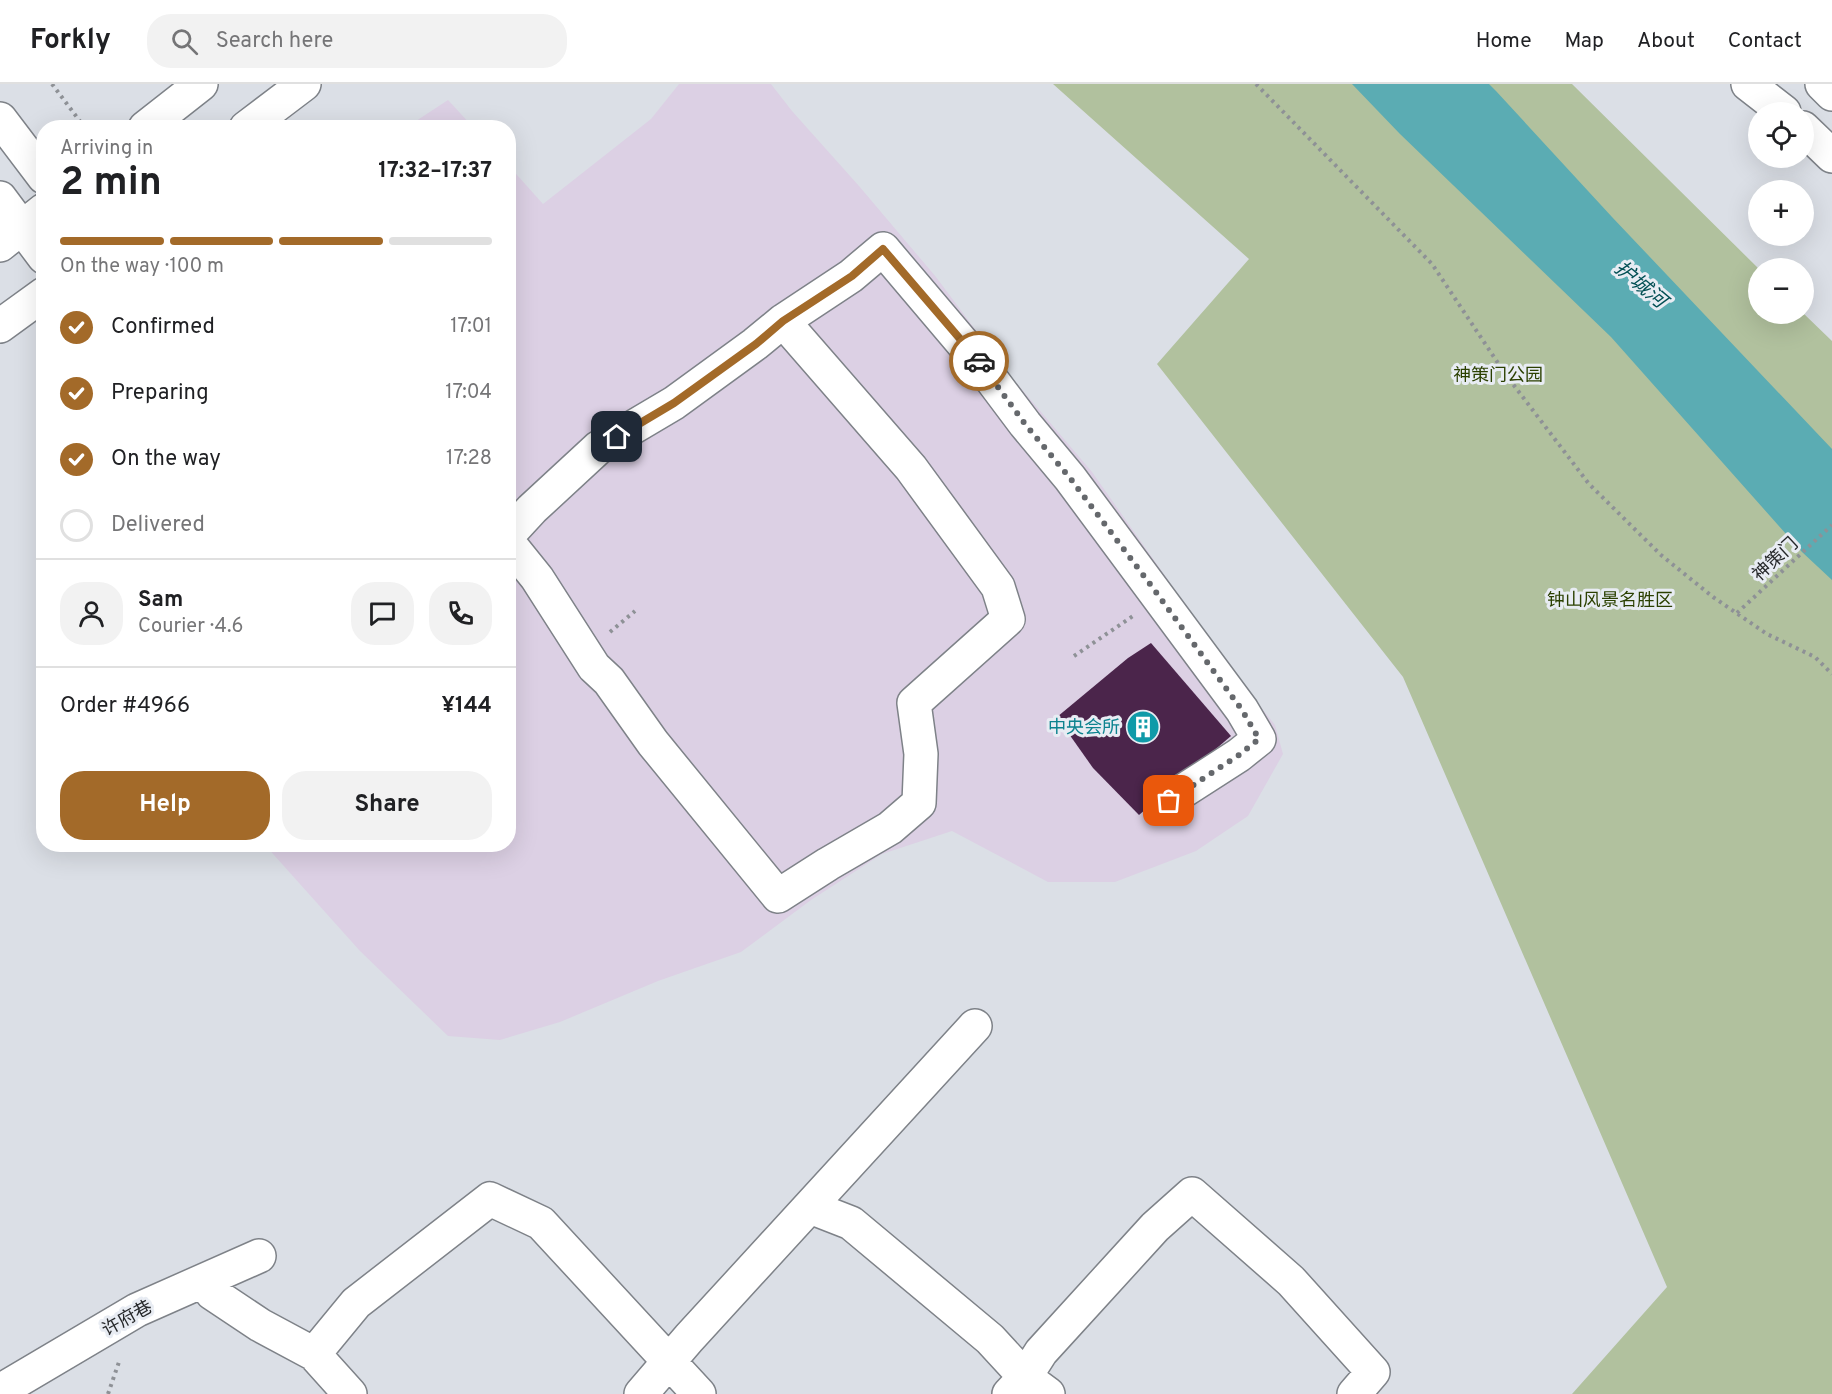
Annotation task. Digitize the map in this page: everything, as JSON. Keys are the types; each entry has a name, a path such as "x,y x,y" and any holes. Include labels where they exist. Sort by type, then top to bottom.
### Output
{"street":[{"path":"155,120 201,84"},
{"path":"257,120 304,84"},
{"path":"1748,84 1772,102"},
{"path":"1760,84 1777,102"},
{"path":"1822,84 1832,94"},
{"path":"0,119 36,166"},
{"path":"1814,139 1832,156"},
{"path":"0,198 36,246"},
{"path":"516,526 598,448 674,403 756,344 783,321 852,276 883,249 977,360 1025,424 1070,478 1242,710 1259,739 1239,755 1169,801"},
{"path":"0,326 36,300"},
{"path":"516,552 537,578 594,666 609,681 653,743 778,896 890,828 919,803 921,754 914,704 1008,619 998,587 910,468 783,321"},
{"path":"641,1394 689,1338 975,1026"},
{"path":"1027,1388 1041,1352 1155,1227 1192,1194 1291,1281 1373,1372 1354,1394"},
{"path":"314,1354 356,1303 490,1198 541,1223 699,1394"},
{"path":"810,1207 852,1223 990,1339 1027,1388"},
{"name":"许府巷","path":"0,1391 137,1310 259,1256"},
{"path":"212,1293 260,1325 314,1354 350,1394"}],"path":[{"path":"52,84 79,120"},
{"path":"1256,84 1432,264 1506,375 1589,484 1661,555 1713,597 1767,634 1815,657 1832,674"},
{"name":"神策门","path":"1737,613 1832,525"},
{"path":"605,636 634,611"},
{"path":"1074,656 1137,613"}],"shaded area":[{"path":"679,84 771,84 936,277 1007,372 1092,472 1227,664 1275,725 1283,754 1248,816 1196,851 1115,882 1048,882 952,831 882,854 811,900 741,952 658,981 560,1022 500,1040 448,1036 360,951 271,852 516,852 516,174 543,204 651,119"},
{"path":"448,100 467,120 418,120"}],"green space":[{"name":"神策门公园","path":"1053,84 1572,84 1748,258 1748,324 1814,324 1832,341 1832,1394 1572,1394 1667,1287 1403,677 1157,364 1249,259"}],"water":[{"name":"护城河","path":"1352,84 1489,84 1496,91 1832,449 1832,580 1802,552 1611,337 1400,134"}],"building":[{"name":"中央会所","path":"1151,643 1231,736 1139,815 1093,768 1057,717 1128,658"}],"way so far":[{"path":"979,361 1025,424 1070,478 1153,588 1242,710 1259,739 1239,755 1169,801"}],"place":[{"name":"中央会所","path":"1143,727"}],"route":[{"path":"617,437 674,403 756,344 783,321 852,276 883,249 979,361"}],"park label":[{"name":"钟山风景名胜区","path":"1610,600"}]}
